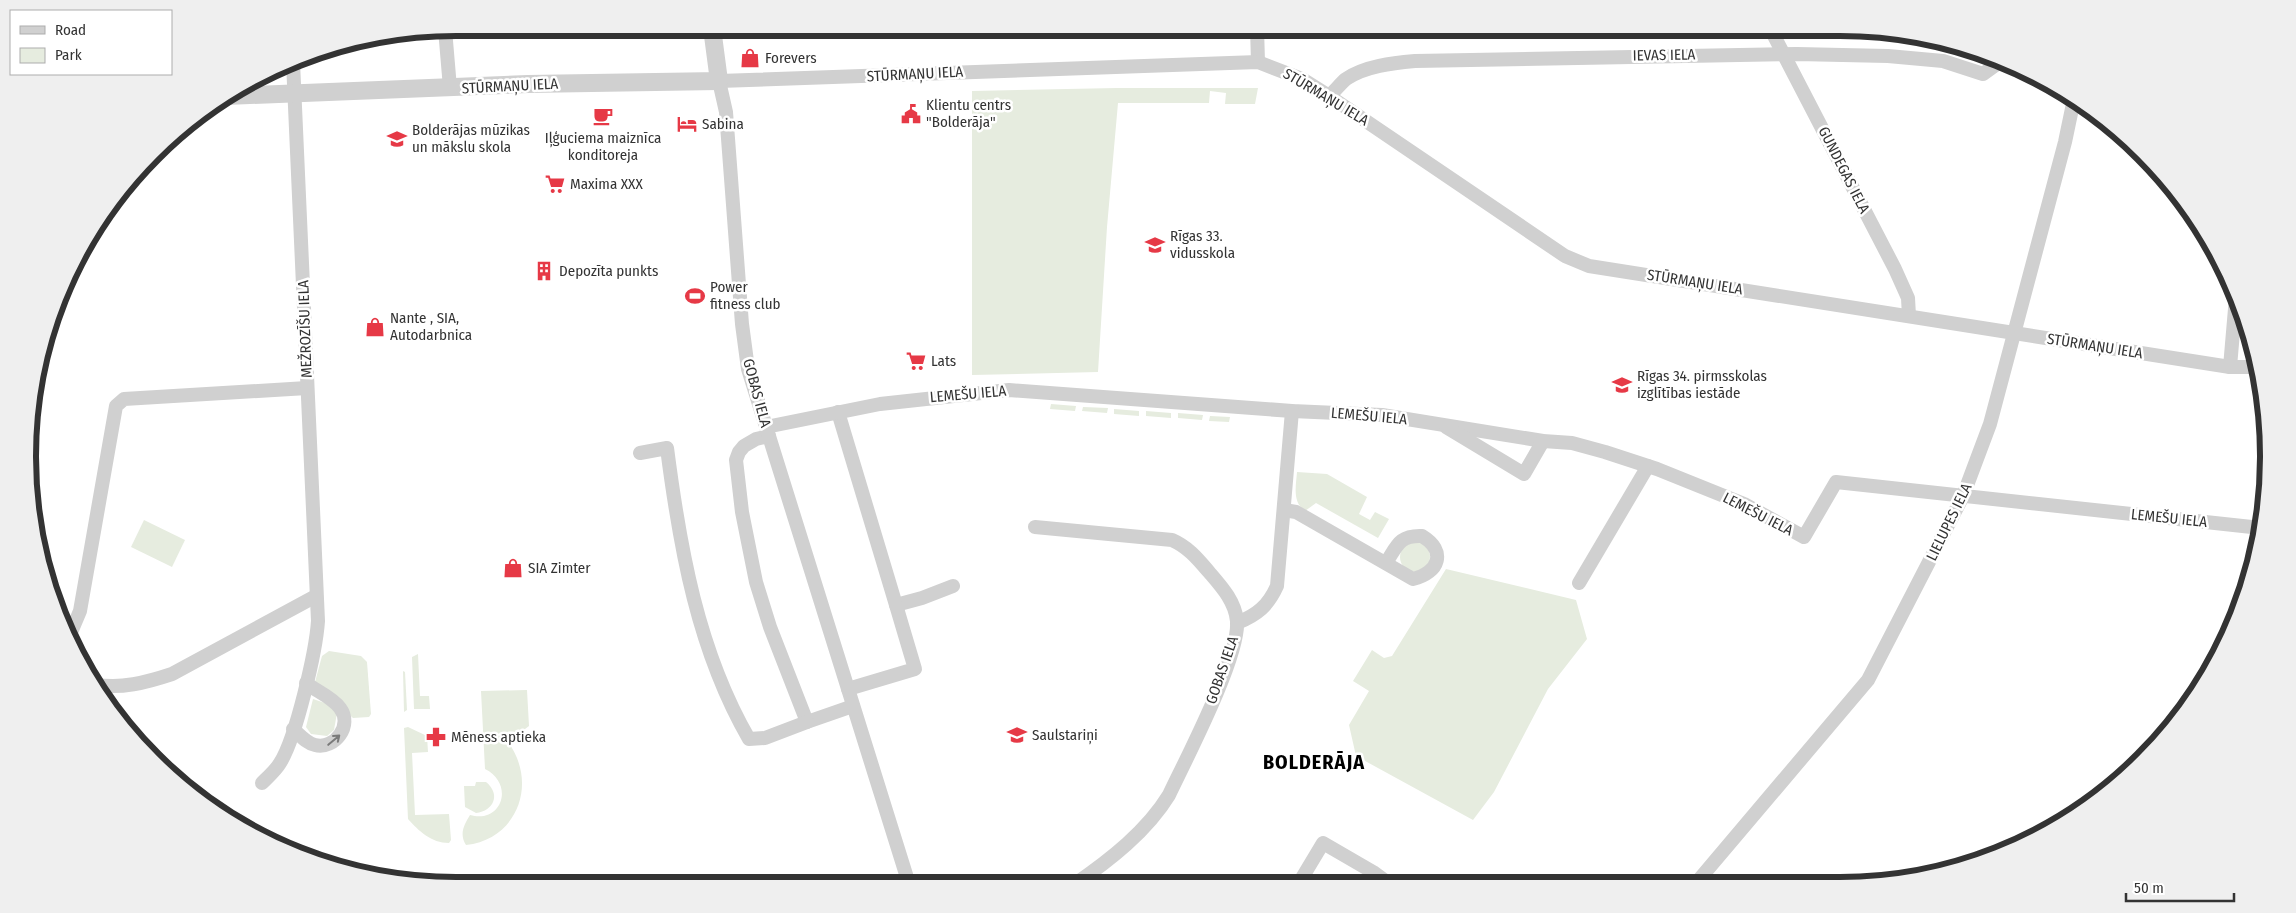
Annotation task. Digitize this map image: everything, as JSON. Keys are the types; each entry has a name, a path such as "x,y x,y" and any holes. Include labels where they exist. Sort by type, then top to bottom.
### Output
{"street":[{"path":"446,36 450,88"},
{"name":"GOBAS IELA","path":"713,36 719,81 726,112 742,324 748,369 906,877"},
{"path":"1257,36 1258,62"},
{"name":"GUNDEGAS IELA","path":"1774,36 1895,270 1908,298 1909,316"},
{"name":"IEVAS IELA","path":"1330,96 1347,78 1372,68 1400,62 1783,53 1888,56 1943,61 1982,74 1994,66"},
{"name":"STŪRMAŅU IELA","path":"242,95 1258,62 1296,76 1330,96 1565,256 1588,266 2013,334 2230,367 2250,367"},
{"name":"MEŽROZĪŠU IELA","path":"262,783 280,763 293,729 317,633 294,69"},
{"name":"LIELUPES IELA","path":"1702,877 1868,680 1963,496 1976,467 1990,424 2065,142 2072,107"},
{"path":"2230,367 2235,314"},
{"path":"73,627 80,611 116,406 124,399 307,388"},
{"name":"LEMEŠU IELA","path":"807,722 756,582 742,512 736,460 744,446 767,431 838,412 880,404 1009,390 1292,411 1382,415 1439,423 1543,441 1572,444 1648,466 1744,504 1804,537 1836,482 2254,527"},
{"path":"1237,622 1255,615 1271,600 1277,586 1292,411"},
{"path":"838,412 915,669 848,689"},
{"path":"1439,423 1524,474 1543,441"},
{"path":"640,453 667,448 680,537 704,638 721,683 750,739 765,738 853,706"},
{"path":"1579,583 1648,466"},
{"path":"1284,510 1296,512 1386,563"},
{"name":"GOBAS IELA","path":"1035,527 1172,540 1182,544 1192,552 1227,593 1235,609 1237,622 1234,644 1225,670 1169,795 1158,814 1085,877"},
{"path":"896,605 922,598 953,586"},
{"path":"104,684 121,685 148,682 172,674 316,596"},
{"path":"293,729 307,741 315,745 326,746 336,741 345,723 344,714 340,707 306,683"},
{"path":"1303,877 1323,843 1380,877"}],"green space":[{"path":"1258,88 1255,104 1225,104 1226,93 1210,91 1209,103 1118,103 1107,227 1098,372 972,375 972,91"},
{"path":"1051,404 1076,406 1075,411 1050,409"},
{"path":"1083,407 1108,408 1107,413 1082,411"},
{"path":"1114,409 1139,411 1139,416 1114,414"},
{"path":"1146,411 1171,413 1171,418 1146,416"},
{"path":"1178,413 1203,415 1202,420 1178,418"},
{"path":"1210,416 1230,417 1229,422 1209,421"},
{"path":"1297,472 1327,474 1367,497 1359,514 1370,520 1375,512 1389,519 1378,538 1316,503 1305,511 1296,498"},
{"path":"144,520 185,540 172,567 131,547"},
{"path":"1415,542 1426,546 1430,557 1426,568 1415,572 1404,568 1400,557 1404,546"},
{"path":"1446,569 1576,600 1587,639 1548,689 1494,792 1473,820 1356,756 1349,725 1369,691 1353,681 1372,650 1384,658 1392,656"},
{"path":"329,651 361,656 367,662 371,714 369,717 353,718 315,682 322,656"},
{"path":"418,654 420,696 429,696 430,709 414,709 412,657"},
{"path":"403,671 405,672 407,710 404,712"},
{"path":"527,690 529,726 508,742 517,758 521,775 522,791 518,807 510,821 499,832 484,841 466,845 463,833 464,826 470,815 481,816 490,814 501,801 502,793 500,784 485,769 481,691"},
{"path":"313,699 328,704 337,713 334,730 327,736 311,734 306,727"},
{"path":"408,727 427,736 428,752 412,753 415,815 449,814 451,840 449,843 431,839 408,819 404,728"},
{"path":"476,782 486,782 491,787 494,797 487,809 476,813 465,807 464,786 475,786"}],"place":[{"name":"Forevers","path":"750,58"},
{"name":"Klientu centrs \"Bolderāja\"","path":"911,114"},
{"name":"Iļģuciema maiznīca konditoreja","path":"603,116"},
{"name":"Sabina","path":"687,124"},
{"name":"Bolderājas mūzikas un mākslu skola","path":"397,139"},
{"name":"Maxima XXX","path":"555,184"},
{"name":"Rīgas 33. vidusskola","path":"1155,245"},
{"name":"Depozīta punkts","path":"544,271"},
{"name":"Power fitness club","path":"695,296"},
{"name":"Nante , SIA, Autodarbnica","path":"375,327"},
{"name":"Lats","path":"916,361"},
{"name":"Rīgas 34. pirmsskolas izglītības iestāde","path":"1622,385"},
{"name":"SIA Zimter","path":"513,568"},
{"name":"Saulstariņi","path":"1017,735"},
{"name":"Mēness aptieka","path":"436,737"}],"district":[{"name":"BOLDERĀJA","path":"1314,762"}]}
